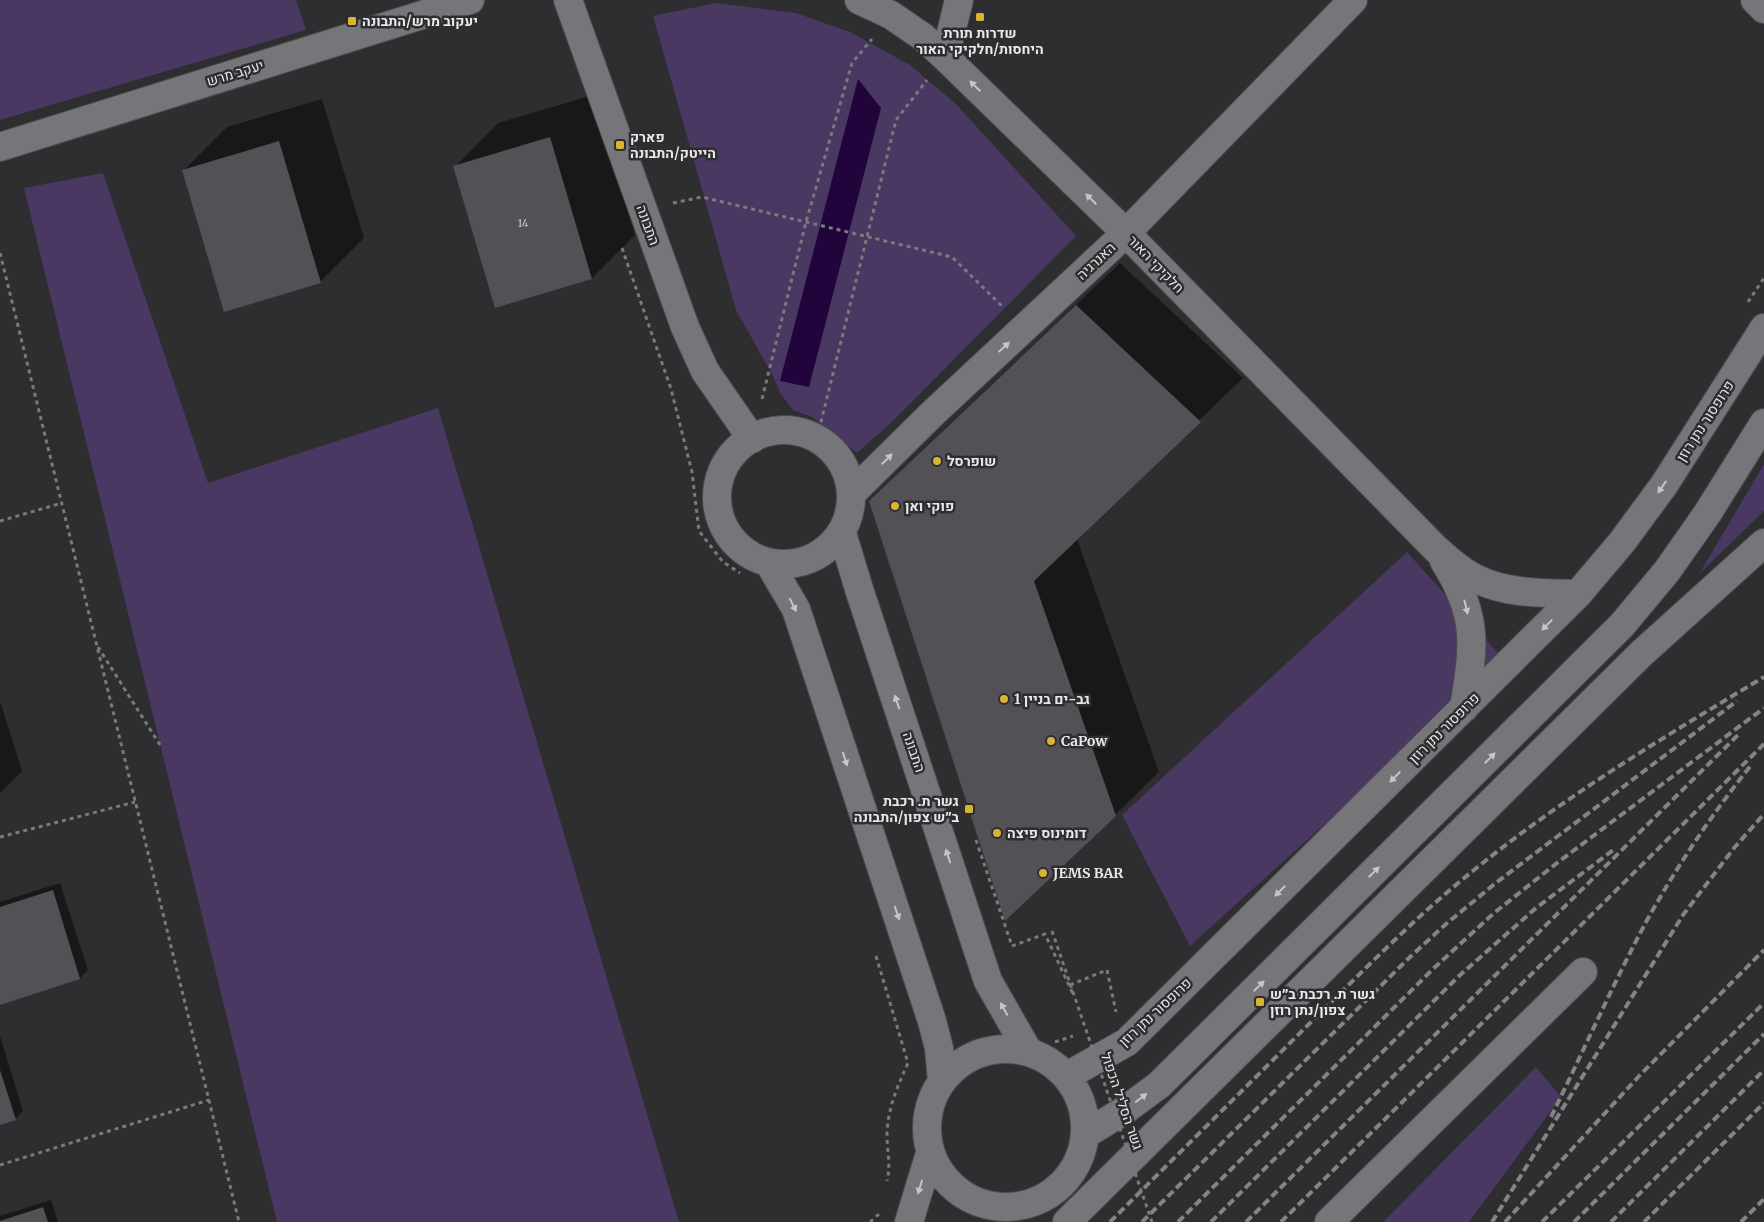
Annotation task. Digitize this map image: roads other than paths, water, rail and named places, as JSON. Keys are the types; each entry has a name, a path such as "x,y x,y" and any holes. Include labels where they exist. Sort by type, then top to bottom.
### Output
{"street":[{"name":"יעקב מרש","path":"0,147 470,0"},
{"name":"התבונה","path":"568,0 685,327 705,371 752,439"},
{"name":"חלקיקי האור","path":"859,0 897,7 923,37 1126,233 1436,549 1458,568 1478,580 1506,588 1578,594"},
{"path":"945,57 959,0"},
{"name":"האנרגיה","path":"852,493 932,414 1126,233 1353,0"},
{"path":"1755,0 1764,9"},
{"name":"פרופסור נתן רוזן","path":"1067,1076 1128,1042 1578,594 1622,542 1664,485 1764,328"},
{"path":"1086,1134 1125,1110 1159,1085 1622,625 1667,571 1702,522 1731,479 1764,424"},
{"path":"773,430 796,430 818,438 835,452 847,471 852,493 850,514 842,533 828,549 810,560 790,565 769,563 754,558 740,549 730,538 720,517 717,494 722,472 734,452 752,439 773,430"},
{"name":"התבונה","path":"842,533 988,981 1028,1051"},
{"path":"1066,1222 1642,653 1764,543"},
{"name":"חלקיקי האור","path":"1436,549 1455,578 1466,603 1472,631 1472,660 1464,708"},
{"path":"769,563 796,609 818,674 932,1021 939,1048 942,1081"},
{"path":"1329,1222 1583,972"},
{"path":"1010,1048 1028,1051 1049,1060 1067,1076 1078,1093 1083,1106 1086,1134 1080,1158 1072,1173 1049,1196 1026,1206 994,1215 956,1191 941,1174 930,1153 927,1138 928,1112 933,1096 942,1081 959,1064 972,1056 991,1050 1010,1048"},
{"path":"909,1222 930,1153"}],"railway":[{"path":"1110,1222 1367,967 1452,888 1508,843 1579,792 1764,677"},
{"path":"1142,1222 1410,957 1446,924 1497,882 1737,701"},
{"path":"1178,1222 1434,968 1494,913 1557,863 1764,708"},
{"path":"1246,1222 1740,733"},
{"path":"1281,1222 1764,744"},
{"path":"1551,1117 1646,922 1696,841 1752,764"},
{"path":"1492,1222 1683,915 1734,848 1764,814"},
{"path":"1211,1222 1459,976 1536,908 1616,848"},
{"path":"1505,1222 1640,1075 1764,950"},
{"path":"1542,1222 1764,1003"},
{"path":"1574,1222 1764,1034"},
{"path":"1611,1222 1764,1070"},
{"path":"1644,1222 1764,1103"},
{"path":"1741,1222 1764,1199"}],"place":[{"name":"שדרות תורת היחסות/חלקיקי האור","path":"980,17"},
{"name":"יעקוב מרש/התבונה","path":"352,21"},
{"name":"פארק הייטק/התבונה","path":"620,145"},
{"name":"שופרסל","path":"937,461"},
{"name":"פוקי ואן","path":"895,506"},
{"name":"גב-ים בניין 1","path":"1004,699"},
{"name":"CaPow","path":"1051,741"},
{"name":"גשר ת. רכבת ב״ש צפון/התבונה","path":"969,809"},
{"name":"דומינוס פיצה","path":"997,833"},
{"name":"JEMS BAR","path":"1043,873"},
{"name":"גשר ת. רכבת ב״ש צפון/נתן רוזן","path":"1260,1002"}]}
